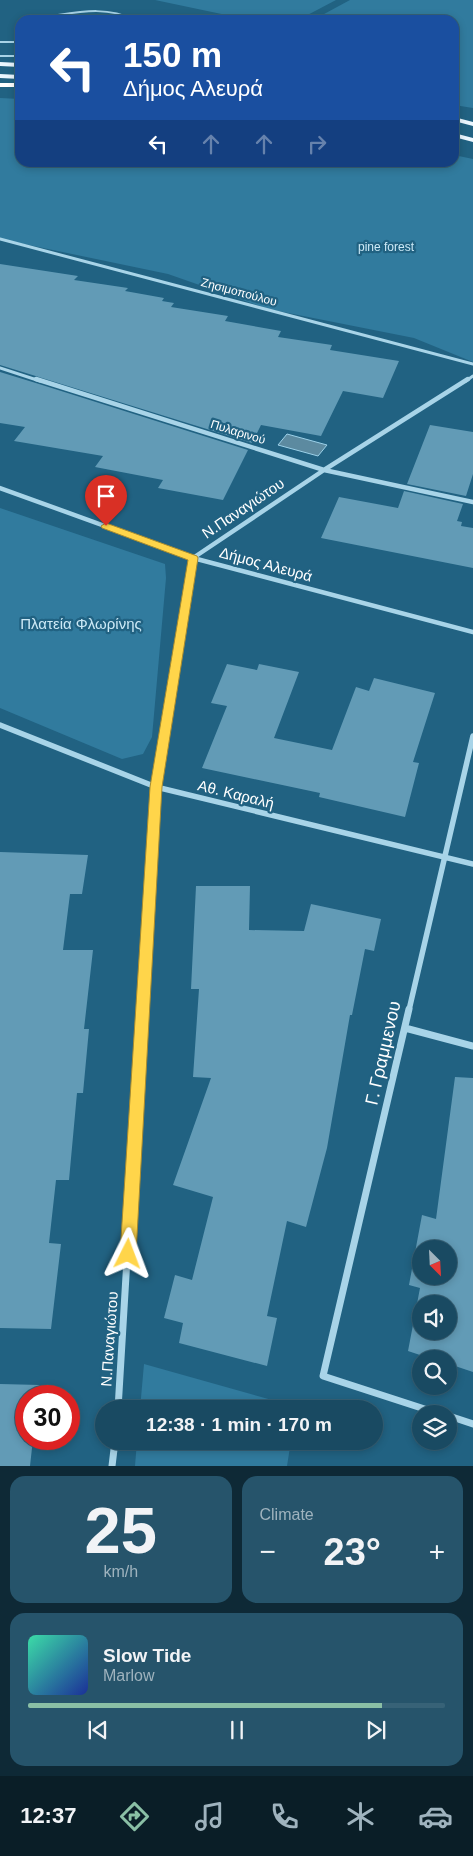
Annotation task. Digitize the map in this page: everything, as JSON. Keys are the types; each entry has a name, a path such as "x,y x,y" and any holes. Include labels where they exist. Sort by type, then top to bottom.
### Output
{"highway":[{"path":"0,85 15,85"}],"main road":[{"path":"0,64 15,64"},
{"path":"0,76 15,77"},
{"path":"459,120 473,124"},
{"path":"459,136 473,140"}],"street":[{"name":"Ζησιμοπούλου","path":"0,239 473,364"},
{"name":"Πυλαρινού","path":"0,368 324,470 473,502"},
{"name":"Ν.Παναγιώτου","path":"119,1400 156,787 193,558 324,470 473,376"},
{"name":"Δήμος Αλευρά","path":"0,488 193,558 473,632"},
{"name":"Αθ. Καραλή","path":"0,725 156,787 473,864"},
{"name":"Γ. Γραμμενου","path":"412,1405 323,1376 473,736"},
{"path":"405,1028 473,1046"},
{"path":"457,1419 473,1424"},
{"path":"112,1466 114,1450"}],"lane":[{"path":"63,15 100,11 122,15"},
{"path":"0,42 15,42"},
{"path":"0,56 15,56"}],"green space":[{"path":"155,0 336,0 308,15 226,15"},
{"path":"350,0 473,0 473,108 459,106 459,15 322,15"},
{"name":"pine forest","path":"0,98 15,99 15,167 459,167 459,156 473,159 473,362 414,338 268,309 168,274 0,239"},
{"name":"Πλατεία Φλωρίνης","path":"0,508 165,564 166,578 152,737 143,754 122,759 0,708"},
{"path":"144,1364 272,1400 141,1400"},
{"path":"136,1450 290,1450 287,1466 135,1466"}],"shaded area":[{"path":"287,434 327,445 318,456 278,445"}],"building":[{"path":"0,264 78,276 74,280 128,288 125,291 164,298 162,301 174,303 171,307 228,316 225,321 281,331 278,337 332,345 330,350 399,361 383,398 343,391 321,436 261,425 252,443 0,365"},
{"path":"0,372 248,450 223,500 158,488 163,480 95,467 103,456 14,441 25,427 0,423"},
{"path":"430,425 473,432 473,474 466,496 407,484"},
{"path":"404,491 463,504 457,521 462,522 461,526 473,528 473,568 321,538 339,497 398,508"},
{"path":"227,664 257,670 259,664 299,672 274,738 332,750 356,687 369,691 374,678 435,693 413,762 419,763 405,817 319,797 320,793 202,768 227,706 211,703"},
{"path":"0,852 88,855 82,894 70,894 63,950 93,950 84,1029 89,1029 83,1093 77,1093 69,1180 56,1180 49,1243 61,1244 51,1329 0,1328"},
{"path":"196,886 250,886 249,930 304,931 311,904 381,919 374,951 365,949 352,1015 350,1015 327,1148 306,1227 287,1221 267,1316 277,1318 267,1366 179,1343 183,1323 164,1318 175,1275 192,1280 213,1197 173,1185 211,1078 193,1077 199,989 191,989"},
{"path":"455,1077 473,1078 473,1372 457,1367 457,1350 408,1351 412,1330 412,1340 457,1340 457,1295 419,1295 420,1288 409,1285 412,1269 412,1285 458,1285 458,1240 417,1240 422,1215 436,1219"},
{"path":"0,1384 40,1385 15,1385 15,1450 32,1450 30,1466 0,1466"}],"route":[{"path":"106,526 193,558 156,787 154,850 128,1254"}]}
